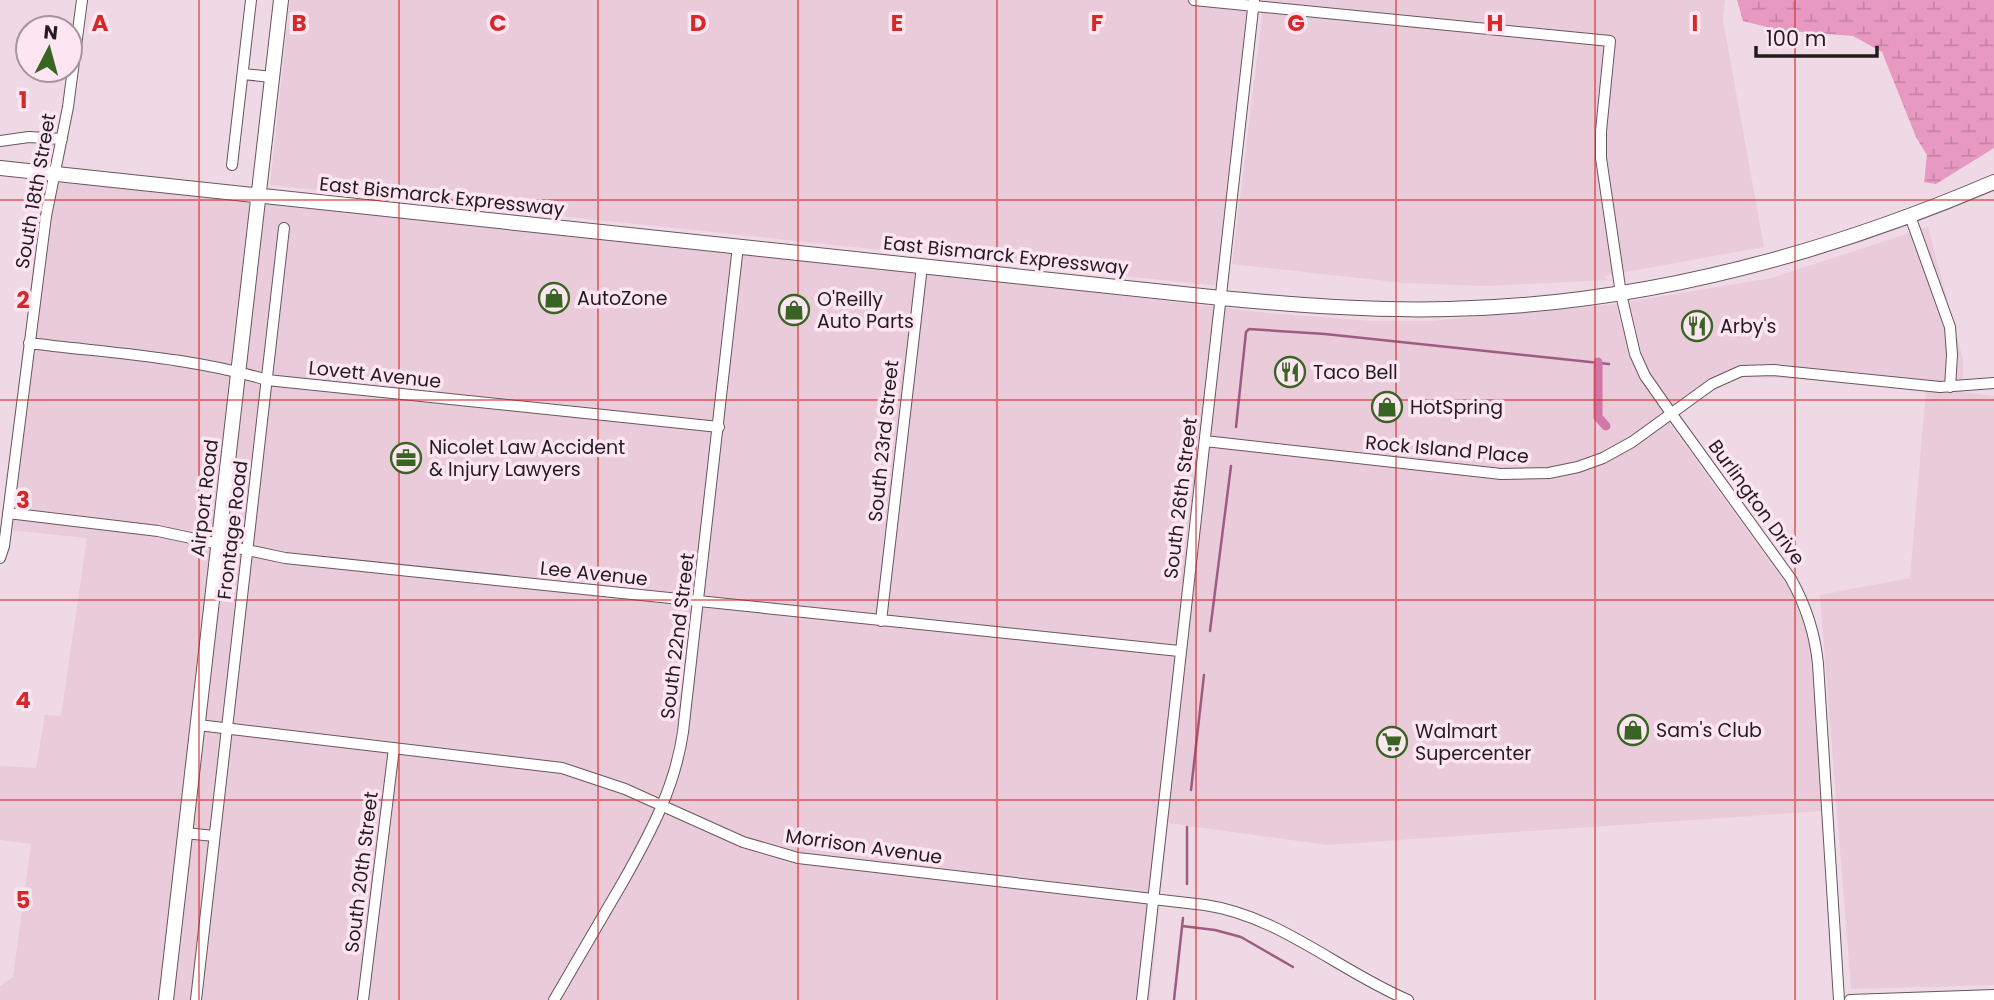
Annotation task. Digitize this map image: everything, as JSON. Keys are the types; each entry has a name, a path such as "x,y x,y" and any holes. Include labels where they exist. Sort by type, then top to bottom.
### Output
{"main road":[{"name":"Airport Road","path":"166,1000 281,0"},
{"name":"East Bismarck Expressway","path":"0,168 1221,298 1331,307 1437,309 1538,304 1621,293 1761,264 1822,247 1910,216 1994,182"}],"street":[{"name":"South 18th Street","path":"0,558 4,546 46,216 62,139 82,0"},
{"path":"232,165 251,0"},
{"path":"1194,0 1254,3"},
{"name":"Burlington Drive","path":"1254,3 1611,41 1601,144 1602,173 1621,293 1637,362 1784,569 1802,601 1811,625 1818,664 1839,1000"},
{"name":"South 26th Street","path":"1142,1000 1254,3"},
{"path":"243,74 272,77"},
{"path":"0,141 29,137 62,139"},
{"path":"1910,216 1950,327 1950,387"},
{"name":"Frontage Road","path":"196,1000 284,228"},
{"name":"South 22nd Street","path":"554,1000 663,807 681,747 738,246"},
{"name":"South 23rd Street","path":"881,621 922,266"},
{"name":"Lovett Avenue","path":"29,343 239,371 267,380 719,427"},
{"name":"Rock Island Place","path":"1205,441 1530,475 1568,469 1603,458 1632,442 1723,377 1755,369 1950,387 1994,383"},
{"name":"Lee Avenue","path":"8,513 158,531 301,560 1180,651"},
{"name":"Morrison Avenue","path":"198,724 562,768 609,783 743,842 798,858 1223,908 1254,917 1372,983 1408,1000"},
{"name":"South 20th Street","path":"363,1000 394,748"},
{"path":"186,833 214,836"},
{"path":"1850,1000 1994,995"}],"shaded area":[{"path":"290,0 1250,0 1219,286 270,185"},
{"path":"1264,0 1725,0 1723,20 1764,247 1603,276 1609,280 1484,286 1405,283 1232,264"},
{"path":"44,182 147,189 829,261 1268,313 1373,321 1431,321 1615,304 1772,278 1928,227 1963,360 1963,392 1994,396 1994,985 1851,989 1820,595 1910,578 1926,390 1803,379 1744,377 1715,387 1669,423 1789,588 1803,622 1813,650 1822,811 1327,845 1168,823 1150,1000 0,1000 0,986 13,977 31,844 0,840 0,766 36,768 45,715 61,716 87,538 0,529"}],"green space":[{"path":"1737,0 1994,0 1994,148 1936,184 1924,182 1927,155 1916,137 1882,52 1853,36 1779,30 1743,21"}],"waterway":[{"path":"1236,427 1246,332 1249,329 1325,334 1609,364"},
{"path":"1598,362 1598,417 1606,426"},
{"path":"1210,631 1231,466"},
{"path":"1191,790 1204,675"},
{"path":"1187,827 1187,884"},
{"path":"1174,1000 1183,918"},
{"path":"1182,926 1215,930 1241,937 1293,967"}],"place":[{"name":"AutoZone","path":"554,298"},
{"name":"O'Reilly Auto Parts","path":"794,310"},
{"name":"Arby's","path":"1697,326"},
{"name":"Taco Bell","path":"1290,372"},
{"name":"HotSpring","path":"1387,407"},
{"name":"Nicolet Law Accident & Injury Lawyers","path":"406,458"},
{"name":"Sam's Club","path":"1633,730"},
{"name":"Walmart Supercenter","path":"1392,742"}]}
